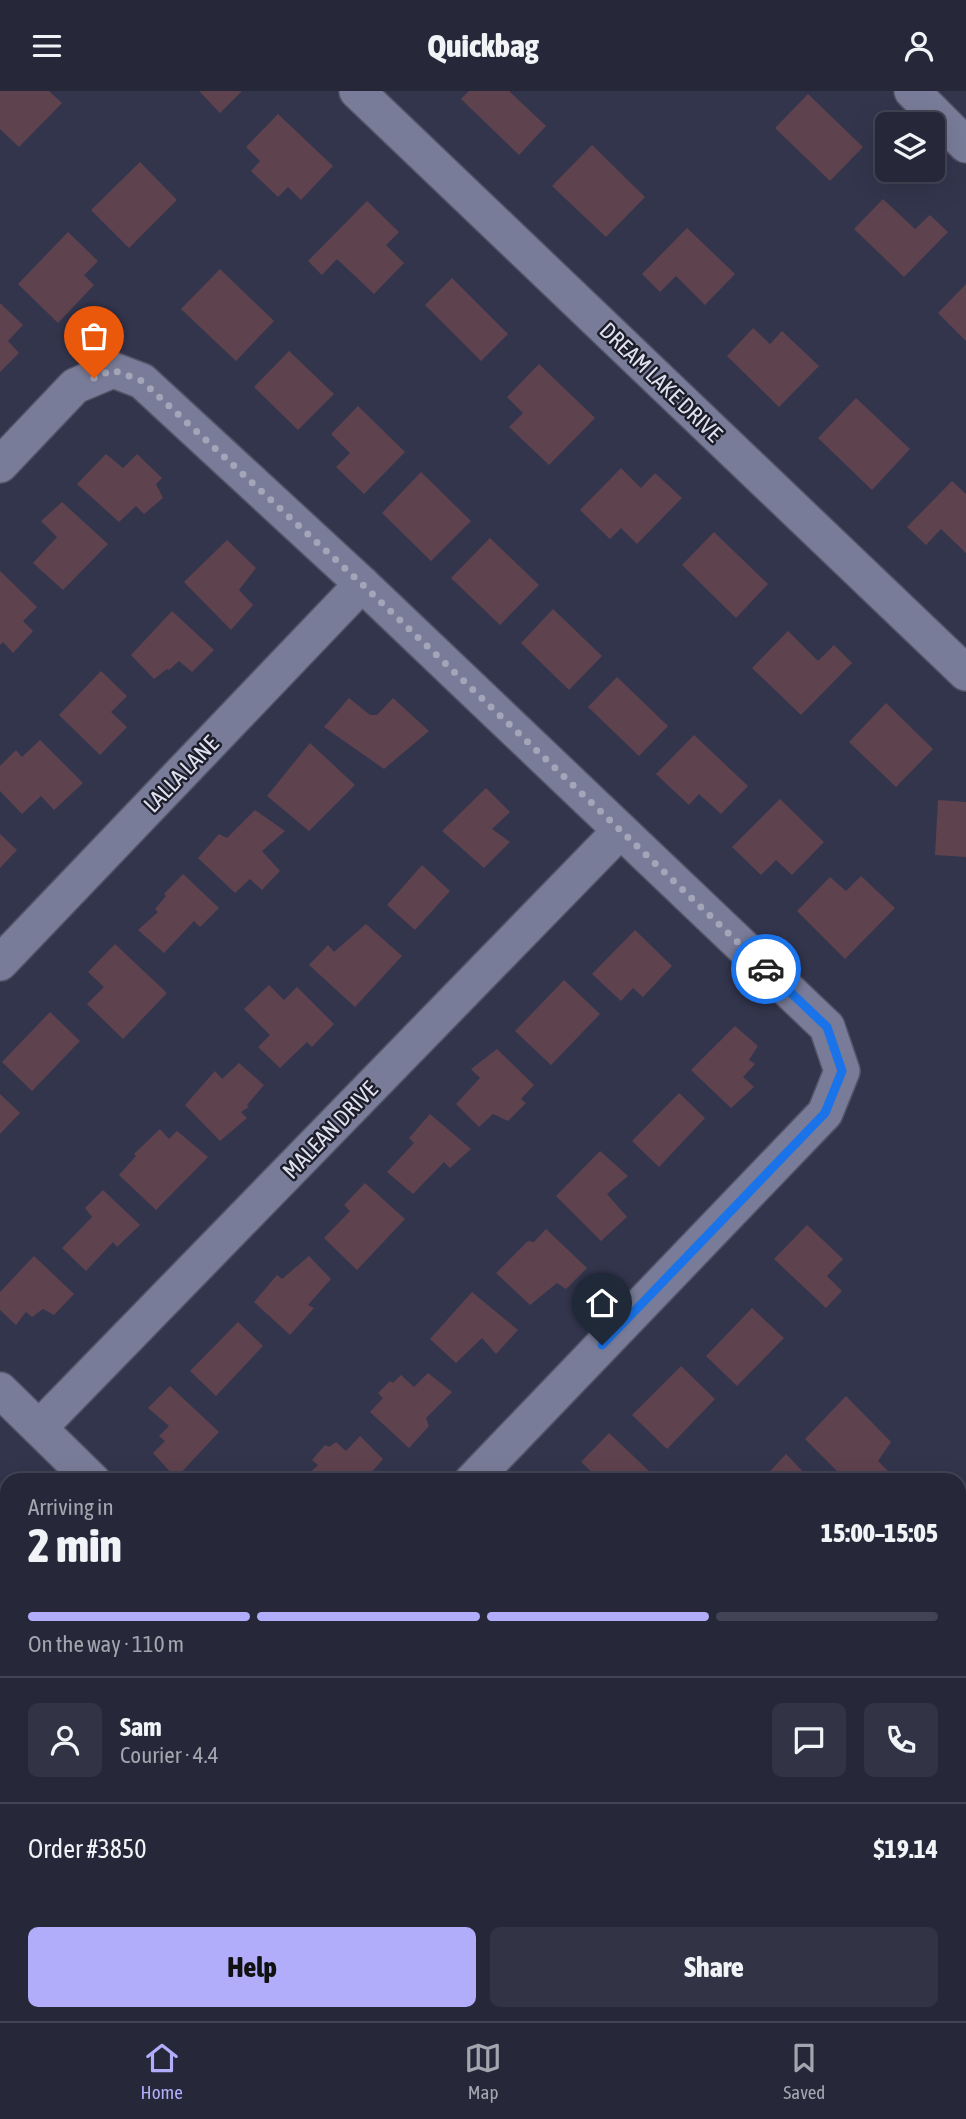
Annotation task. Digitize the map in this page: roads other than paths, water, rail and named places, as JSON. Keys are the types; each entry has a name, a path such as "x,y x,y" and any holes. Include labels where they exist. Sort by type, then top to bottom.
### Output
{"street":[{"name":"DREAM LAKE DRIVE","path":"357,91 966,673"},
{"path":"912,91 966,145"},
{"path":"0,465 75,386 113,370 142,381 362,584 827,1027 842,1071 825,1113 480,1473"},
{"name":"LALLA LANE","path":"0,963 362,584"},
{"name":"MALEAN DRIVE","path":"39,1428 620,831"},
{"path":"0,1390 85,1473"}]}
